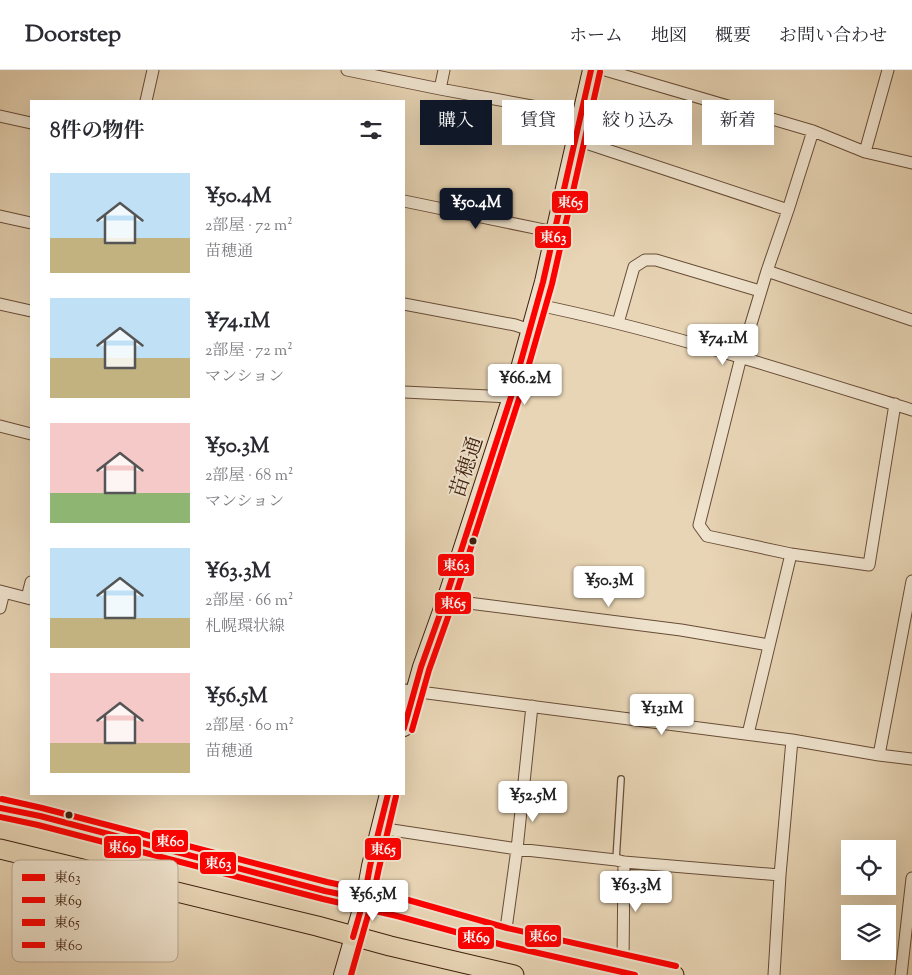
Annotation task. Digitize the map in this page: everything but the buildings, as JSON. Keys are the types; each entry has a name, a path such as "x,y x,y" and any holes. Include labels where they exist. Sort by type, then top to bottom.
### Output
{"main road":[{"path":"0,808 40,816 325,891 400,907 505,936 674,975"},
{"path":"0,849 45,860"},
{"path":"178,892 317,926 353,937 514,975"}],"street":[{"path":"146,100 153,70"},
{"path":"347,70 581,115"},
{"path":"440,89 444,70"},
{"name":"苗穂通","path":"405,724 409,706 409,692 421,667 445,600 511,397 538,305 591,70"},
{"path":"605,70 813,131 865,152 912,163"},
{"path":"865,152 888,70"},
{"path":"0,116 30,123"},
{"path":"813,131 760,291 741,357 699,525 708,536 791,554 869,565 895,404"},
{"path":"575,141 788,210"},
{"path":"405,201 554,232"},
{"path":"0,216 30,223"},
{"path":"618,323 634,267 645,260 656,260 760,291"},
{"path":"766,271 912,320"},
{"path":"0,304 30,311"},
{"path":"405,304 515,325 530,330"},
{"path":"538,305 618,323 741,357 912,410"},
{"path":"405,392 511,397"},
{"path":"0,426 30,434"},
{"path":"748,734 791,554"},
{"path":"879,755 912,581"},
{"path":"0,608 2,592 29,598"},
{"path":"445,600 681,630 769,645"},
{"path":"409,692 748,734 912,759"},
{"path":"505,936 532,706"},
{"path":"774,975 780,875 792,740"},
{"path":"342,975 364,899 388,795"},
{"path":"379,828 516,849 620,861 780,875"},
{"path":"620,861 623,963"},
{"path":"901,975 912,878"}],"lane":[{"path":"620,861 622,779"}],"transit line":[{"name":"東63","path":"405,724 421,667 445,600 511,397 543,282 591,70"},
{"name":"東65","path":"412,730 429,670 453,603 519,399 552,284 600,72"},
{"name":"東63","path":"353,937 364,899 388,795"},
{"name":"東65","path":"351,975 372,901 396,796"},
{"name":"東60","path":"2,799 327,882 401,898 507,928 676,966"},
{"name":"東63","path":"0,808 40,816 325,891 364,899"},
{"name":"東69","path":"0,817 173,860"},
{"name":"東69","path":"178,861 397,916 503,945 635,975"}]}
